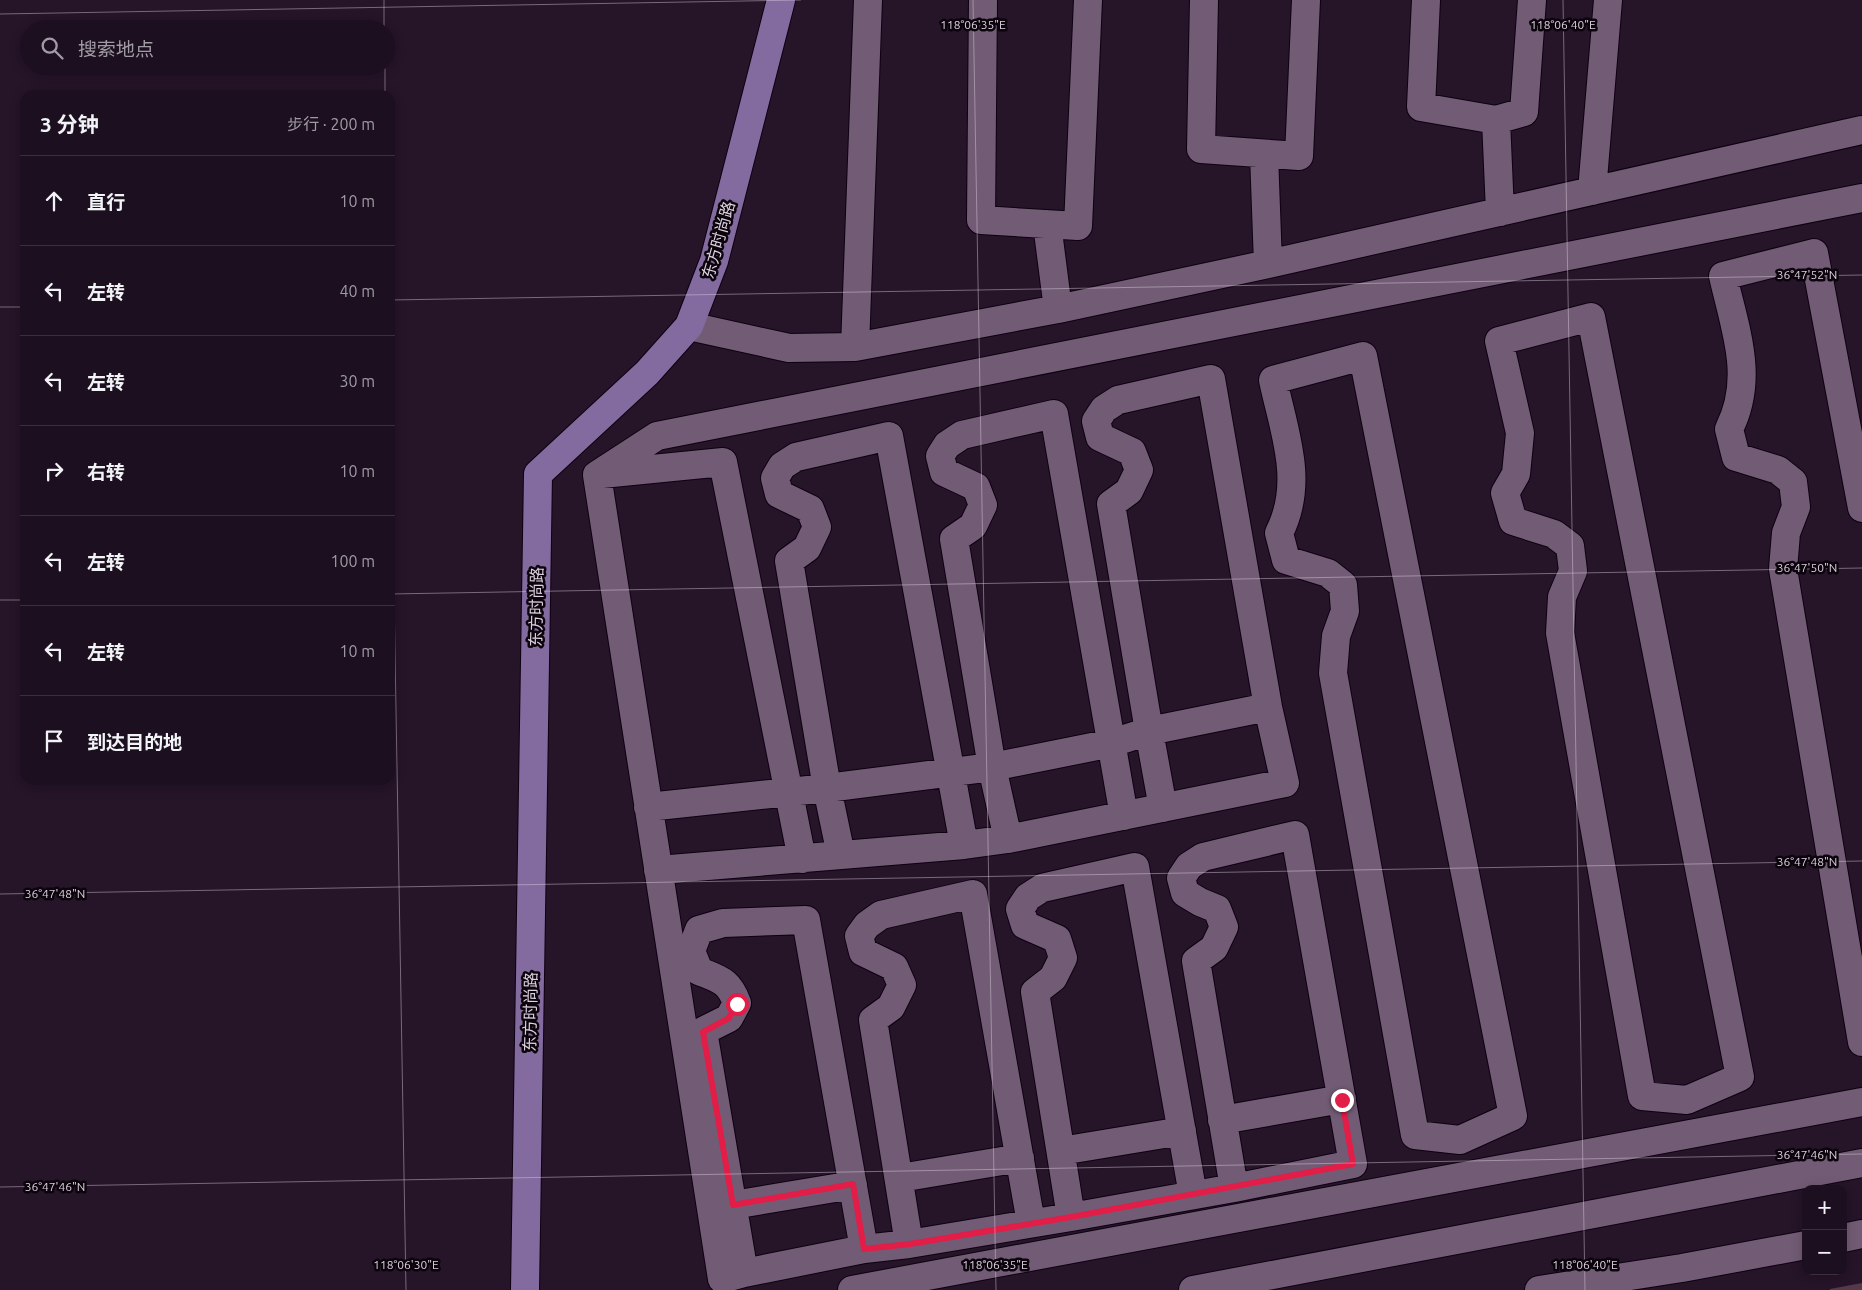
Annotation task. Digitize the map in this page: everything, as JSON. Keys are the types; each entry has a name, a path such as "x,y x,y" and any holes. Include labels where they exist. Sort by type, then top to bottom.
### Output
{"main road":[{"name":"东方时尚路","path":"525,1290 538,474 647,373 689,326 714,261 781,0"}],"lane":[{"path":"855,347 868,0"},
{"path":"983,0 981,220 1078,226 1088,0"},
{"path":"1204,0 1201,149 1299,156 1306,0"},
{"path":"1426,0 1421,107 1496,120 1524,112 1532,0"},
{"path":"1592,191 1608,0"},
{"path":"1496,120 1500,212"},
{"path":"689,326 789,348 855,347 1058,309 1268,264 1862,130"},
{"path":"1264,154 1268,264"},
{"path":"597,475 657,436 1862,198"},
{"path":"1048,224 1058,309"},
{"path":"1862,508 1814,253 1723,276 1744,369 1739,410 1729,429 1736,457 1778,470 1793,482 1796,507 1786,533 1783,569 1862,1042"},
{"path":"1591,317 1740,1077 1687,1100 1642,1096 1560,633 1562,598 1572,571 1570,546 1554,534 1513,521 1505,493 1516,474 1520,433 1499,340 1591,317"},
{"path":"1363,356 1513,1116 1460,1140 1415,1135 1333,673 1336,636 1345,611 1343,585 1328,573 1286,560 1279,533 1288,514 1293,472 1272,380 1363,356"},
{"path":"658,870 841,856 964,845 1008,839 1124,816 1285,783 1268,707 1211,379 1118,400 1104,409 1096,421 1100,437 1132,452 1139,470 1129,491 1111,504 1163,808"},
{"path":"1008,839 992,767 954,540 972,526 983,505 976,487 944,472 940,456 947,445 962,435 1054,414 1124,816"},
{"path":"841,856 827,788 789,561 807,548 817,527 810,509 793,503 779,494 775,478 782,466 796,457 889,436 964,845"},
{"path":"597,475 723,462 802,859"},
{"path":"597,475 658,870 727,1281"},
{"path":"648,807 827,788 992,767 1112,742 1149,731 1268,707"},
{"path":"727,1281 864,1249 910,1244 1071,1217 1234,1188 1353,1164 1295,835 1203,856 1188,866 1181,878 1185,893 1200,902 1217,908 1224,927 1214,948 1196,961 1234,1188"},
{"path":"1071,1217 1062,1151 1035,992 1053,978 1063,958 1056,939 1025,924 1020,909 1028,897 1042,888 1135,867 1193,1195"},
{"path":"910,1244 873,1020 891,1006 902,985 894,968 863,952 859,936 867,925 881,915 973,894 1031,1223"},
{"path":"727,1281 733,1205 703,1032 729,1018 737,1004 731,987 716,977 699,971 691,952 699,930 723,924 806,920 864,1249"},
{"path":"1222,1120 1342,1100"},
{"path":"1687,1100 1696,1133"},
{"path":"852,1290 1862,1102"},
{"path":"1062,1151 1182,1131"},
{"path":"1460,1140 1465,1176"},
{"path":"900,1178 1020,1158"},
{"path":"1193,1290 1862,1163"},
{"path":"733,1205 853,1184"},
{"path":"1847,1237 1862,1234"},
{"path":"1539,1290 1684,1279 1802,1246"}],"building":[{"path":"1862,1283 1862,1290 1830,1290 1830,1289"}],"route":[{"path":"737,1004 729,1018 703,1032 733,1205 853,1184 864,1249 910,1244 1071,1217 1234,1188 1353,1164 1342,1100"}]}
